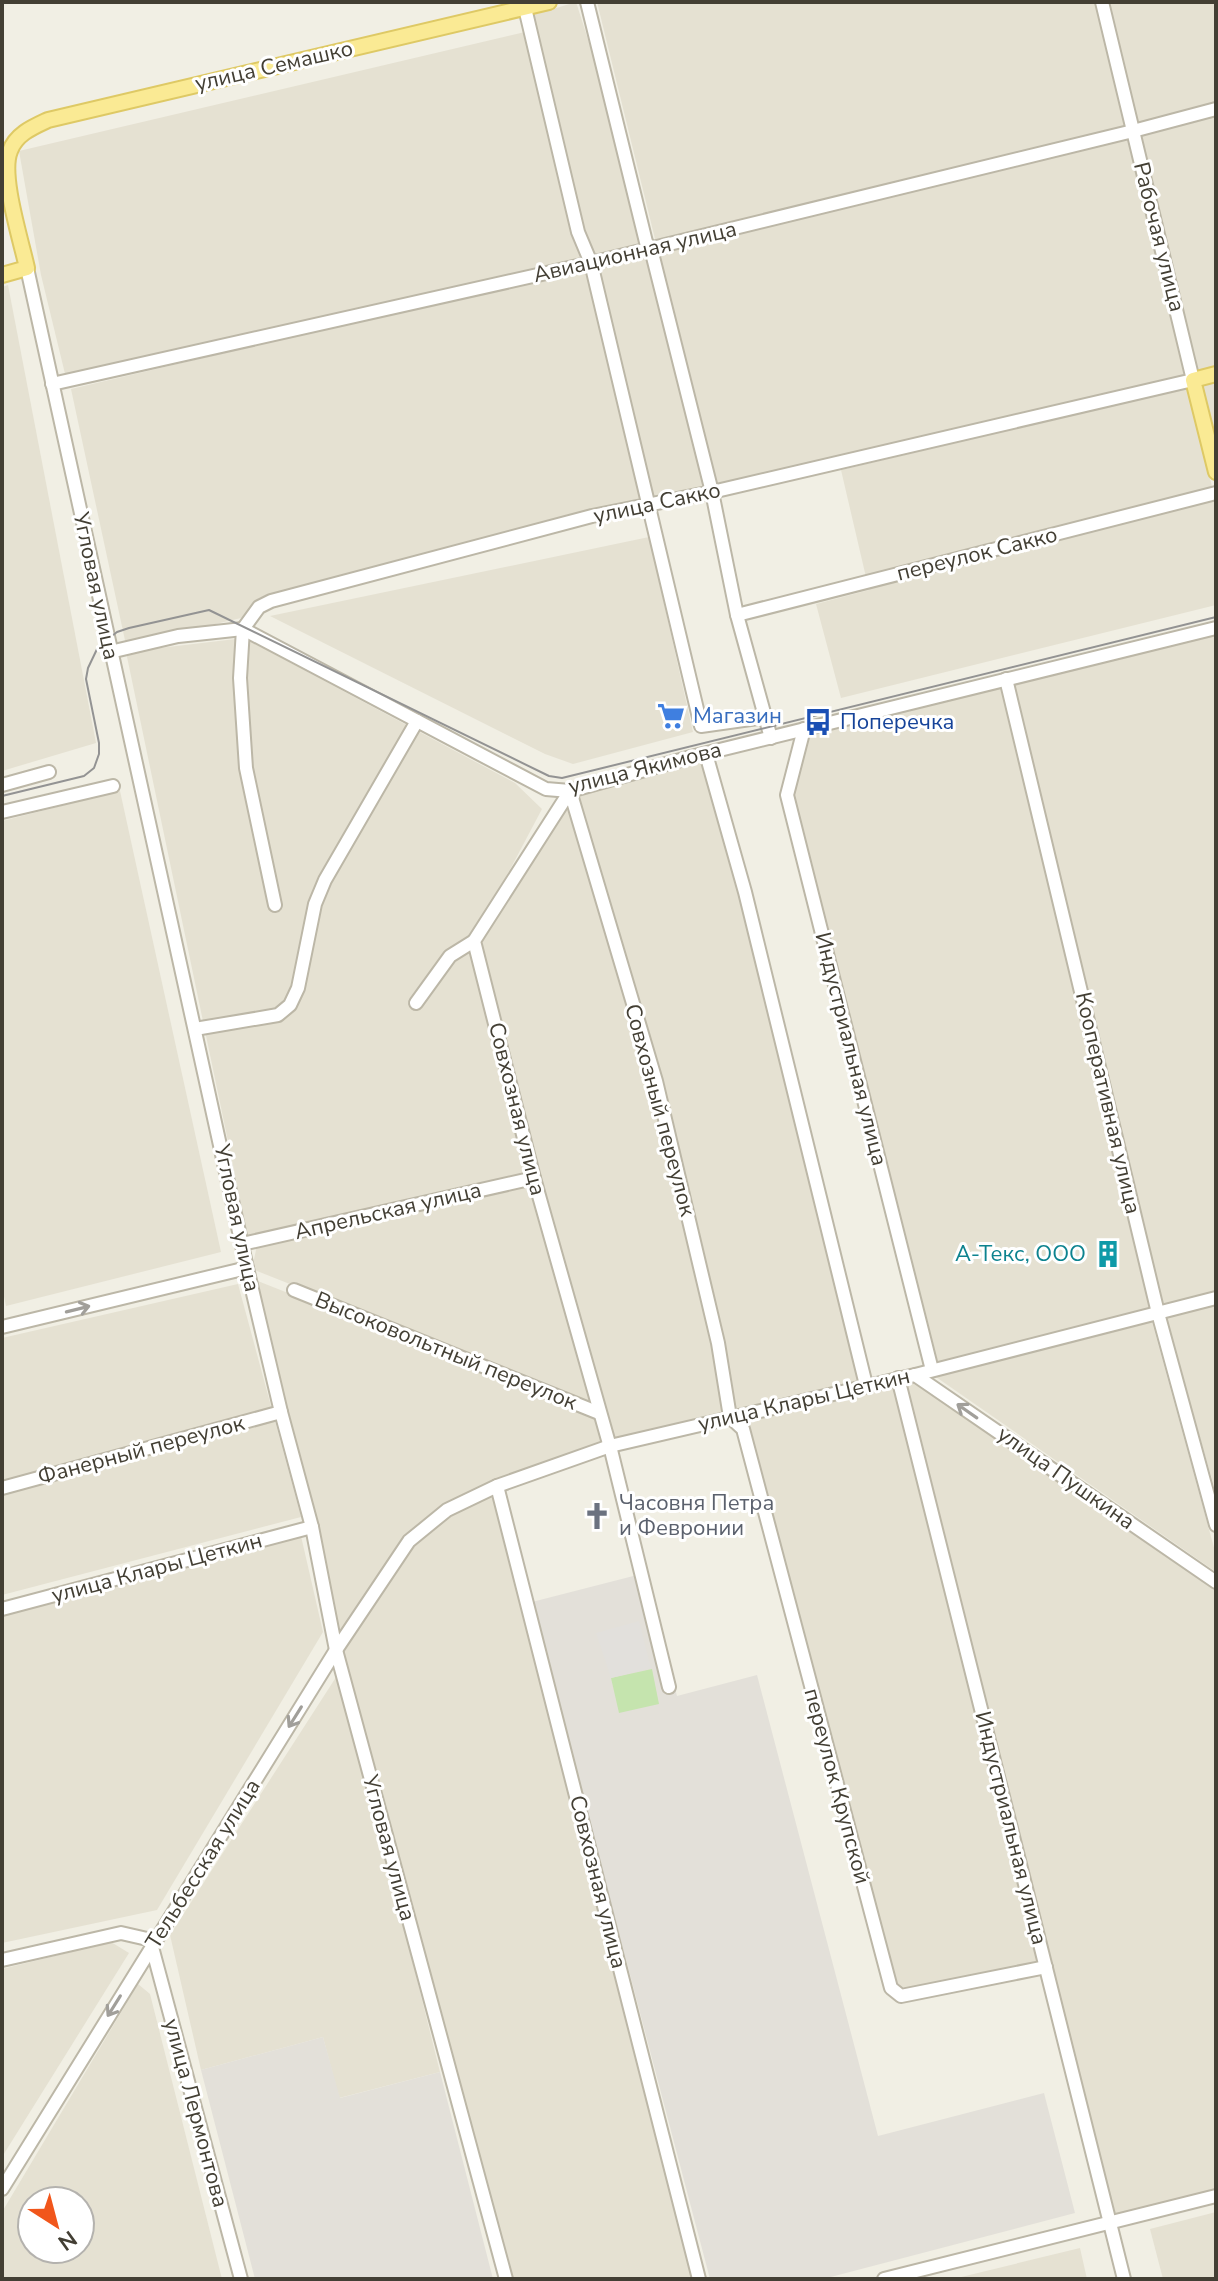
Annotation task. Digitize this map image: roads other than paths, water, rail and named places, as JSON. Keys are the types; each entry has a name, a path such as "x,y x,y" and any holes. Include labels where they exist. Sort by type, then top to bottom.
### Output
{"main road":[{"name":"улица Семашко","path":"10,149 23,132 48,120 549,2"},
{"name":"Угловая улица","path":"10,149 6,172 27,268"},
{"path":"2,275 27,268"},
{"name":"улица Сакко","path":"1193,380 1216,374"},
{"name":"Рабочая улица","path":"1193,380 1216,472"}],"street":[{"path":"587,2 712,492 737,615 771,738"},
{"name":"Рабочая улица","path":"1102,2 1193,380"},
{"path":"525,8 578,232 591,263 701,726 765,717"},
{"name":"Авиационная улица","path":"52,384 651,249 1216,109"},
{"name":"Угловая улица","path":"27,268 247,1268 312,1527 336,1650 506,2279"},
{"name":"улица Сакко","path":"243,629 259,607 271,601 531,531 1193,380"},
{"name":"переулок Сакко","path":"737,615 1216,493"},
{"name":"улица Якимова","path":"243,629 546,789 570,791 804,729 1216,628"},
{"path":"110,652 178,636 243,629 240,678 246,768 275,905"},
{"name":"Кооперативная улица","path":"1006,679 1158,1313 1216,1525"},
{"path":"195,1029 278,1015 290,1005 298,988 315,904 325,880 417,721"},
{"name":"Индустриальная улица","path":"804,729 787,795 932,1370"},
{"path":"706,754 745,892 866,1385"},
{"path":"2,785 49,772"},
{"path":"2,812 113,786"},
{"path":"416,1003 450,956 474,941 570,791"},
{"name":"Совхозный переулок","path":"570,791 656,1081 718,1343 730,1417"},
{"name":"Совхозная улица","path":"474,941 534,1178 610,1446 669,1687"},
{"name":"Апрельская улица","path":"242,1244 534,1178"},
{"path":"2,1327 247,1268"},
{"name":"Высоковольтный переулок","path":"294,1290 599,1413"},
{"name":"улица Клары Цеткин","path":"409,1541 447,1510 497,1486 610,1446 915,1375 1216,1298"},
{"name":"улица Пушкина","path":"915,1375 1216,1582"},
{"name":"Индустриальная улица","path":"898,1378 1124,2279"},
{"name":"Фанерный переулок","path":"2,1488 281,1412"},
{"name":"переулок Крупской","path":"730,1417 743,1429 891,1988 901,1996 1046,1967"},
{"name":"Совхозная улица","path":"497,1486 699,2279"},
{"name":"улица Клары Цеткин","path":"2,1609 312,1527"},
{"name":"Тельбесская улица","path":"2,2189 336,1650 409,1541"},
{"path":"2,1960 121,1933 154,1944"},
{"name":"улица Лермонтова","path":"154,1944 241,2279"},
{"path":"884,2279 1216,2196"}],"tram line":[{"path":"2,796 84,776 94,768 99,743 86,679 98,647 117,632 209,610 549,776 562,778 1216,617"}],"place":[{"name":"Магазин","path":"671,716"},
{"name":"Поперечка","path":"818,722"},
{"name":"А-Текс, ООО","path":"1108,1254"},
{"name":"Часовня Петра и Февронии","path":"597,1516"}]}
